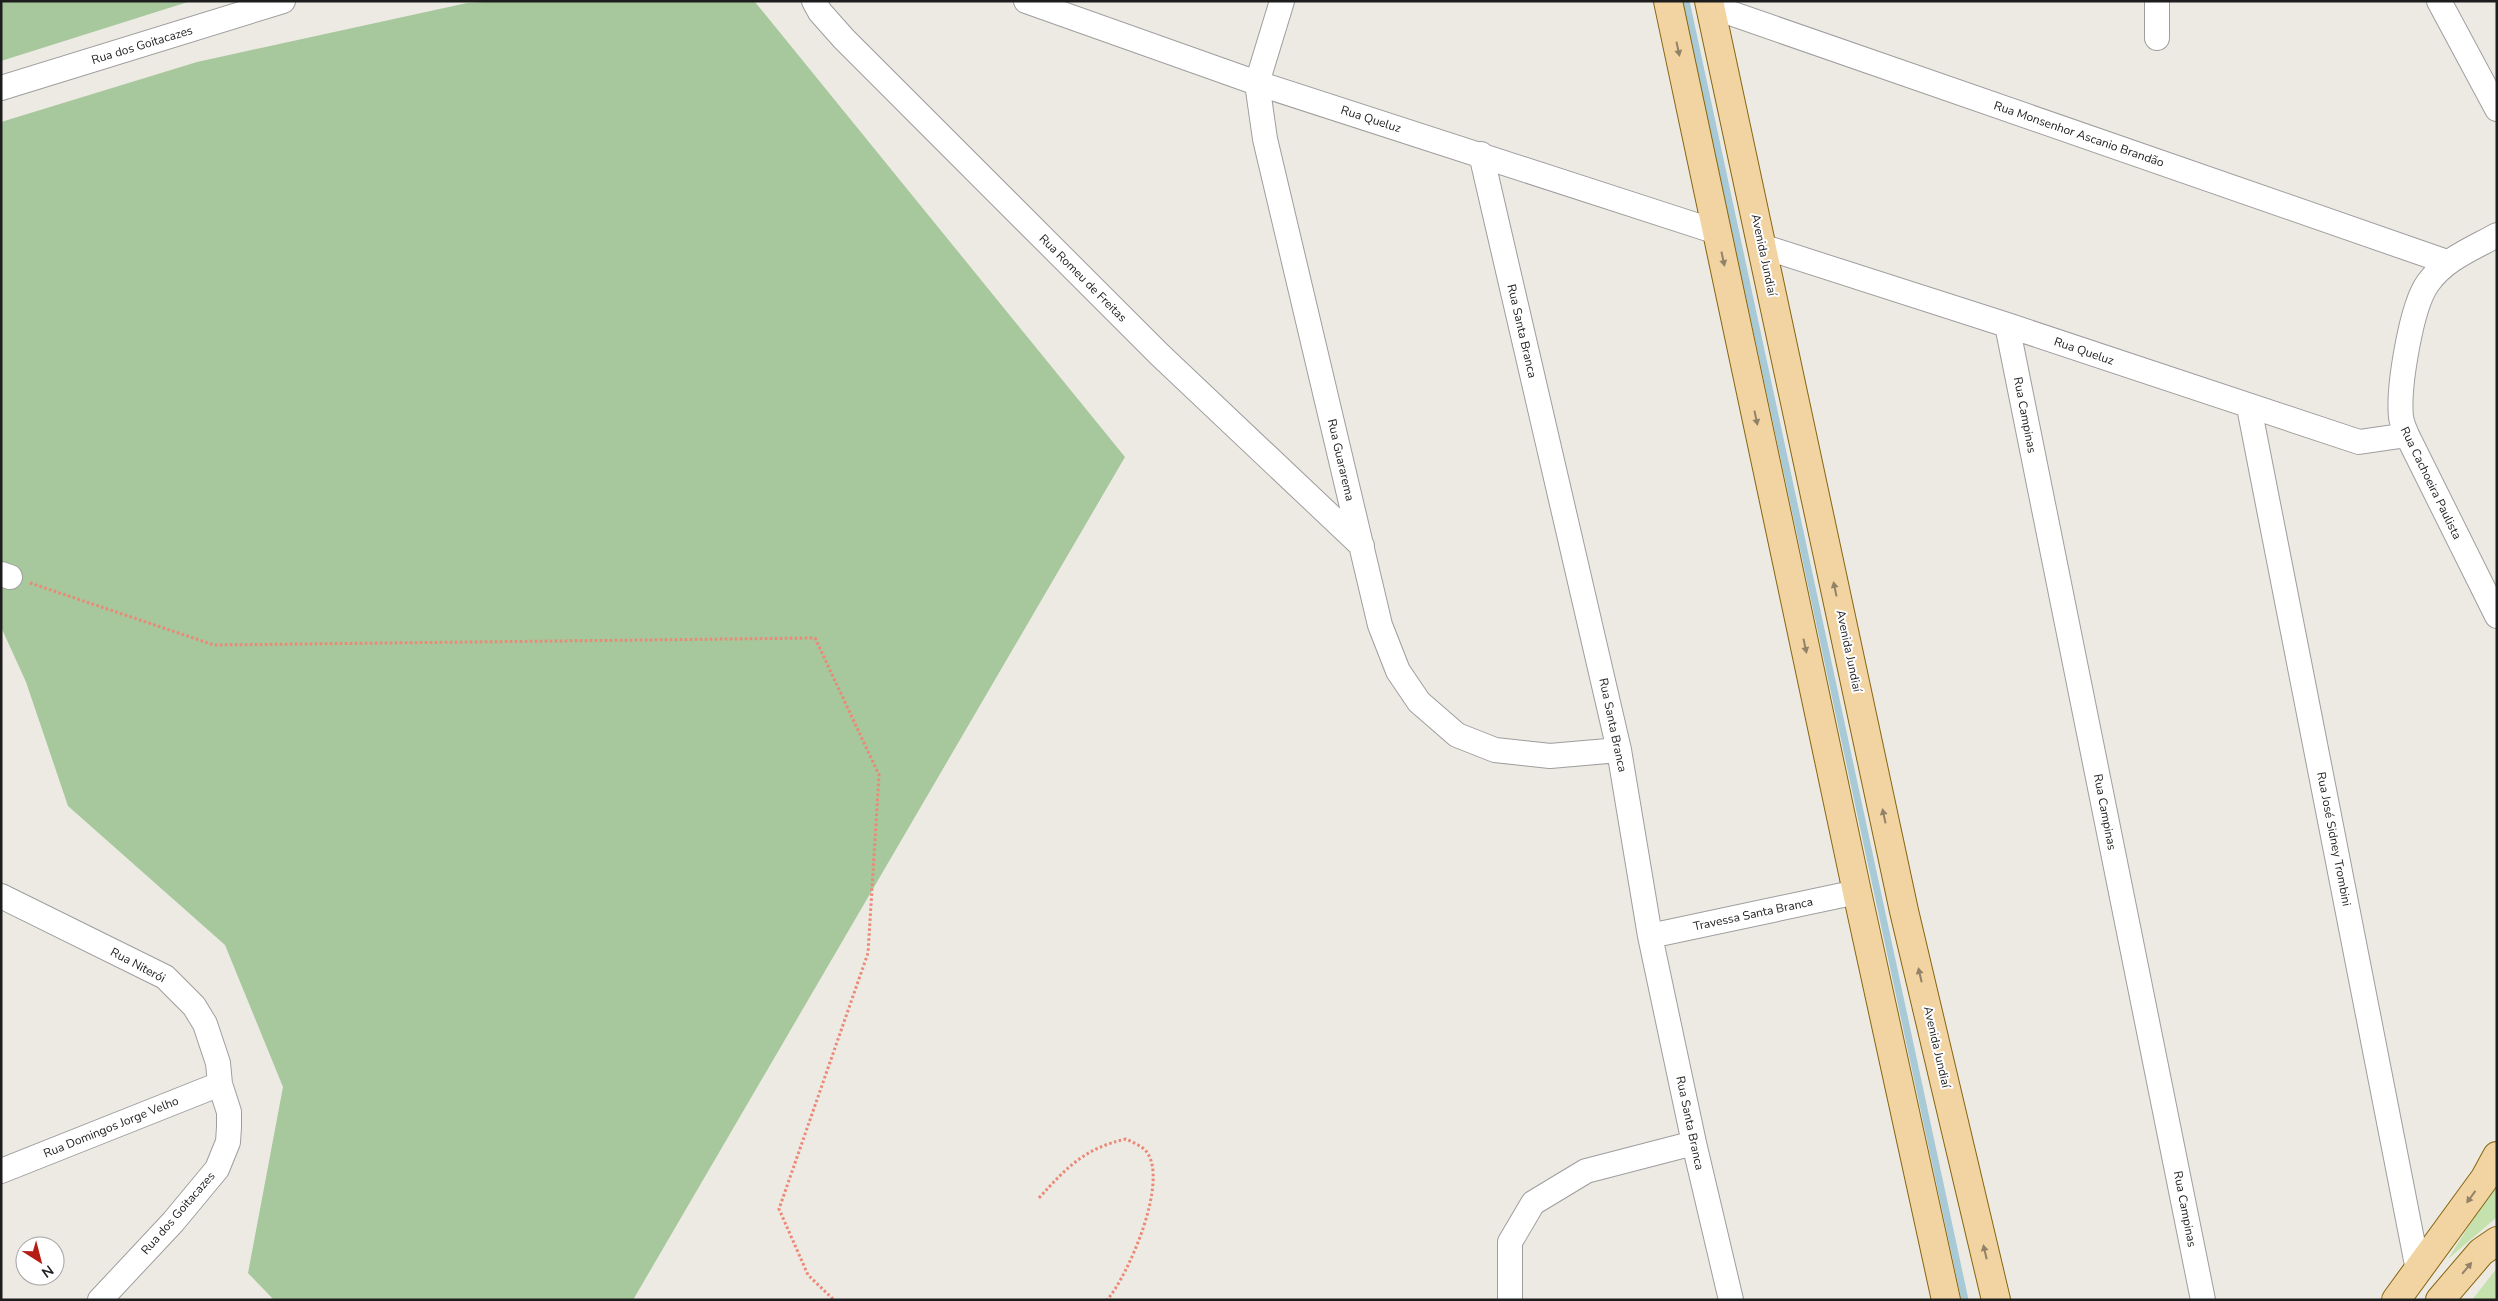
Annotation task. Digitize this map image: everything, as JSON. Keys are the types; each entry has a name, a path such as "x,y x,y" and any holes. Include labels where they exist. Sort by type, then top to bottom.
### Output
{"main road":[{"path":"1668,1 1857,892 1946,1300"},
{"name":"Avenida Jundiaí","path":"1710,4 1904,911 1996,1300"},
{"path":"2396,1300 2485,1178 2497,1156"},
{"path":"2440,1300 2481,1252 2497,1241"}],"street":[{"name":"Rua dos Goitacazes","path":"1,88 282,1"},
{"name":"Rua Romeu de Freitas","path":"814,1 820,12 844,39 1160,355 1362,546"},
{"name":"Rua Queluz","path":"1026,1 1257,83 1717,232"},
{"name":"Rua Guararema","path":"1282,1 1257,83 1265,139 1380,625 1398,671 1419,702 1457,735 1495,750 1550,756 1619,750"},
{"path":"2157,1 2157,38"},
{"path":"2442,2 2497,109"},
{"name":"Rua Monsenhor Ascanio Brandão","path":"1710,4 2447,262"},
{"name":"Rua Santa Branca","path":"1481,154 1619,750 1650,936 1694,1143 1731,1300"},
{"name":"Rua Cachoeira Paulista","path":"2497,235 2447,262 2428,283 2417,303 2401,391 2401,420 2497,616"},
{"name":"Rua Queluz","path":"1761,246 2007,324 2249,407 2359,442 2408,436"},
{"name":"Rua Campinas","path":"2007,324 2203,1300"},
{"name":"Rua José Sidney Trombini","path":"2249,407 2418,1270"},
{"name":"Travessa Santa Branca","path":"1650,936 1857,892"},
{"name":"Rua Niterói","path":"1,896 165,977 194,1006 205,1024 218,1063 220,1084"},
{"name":"Rua dos Goitacazes","path":"100,1300 173,1222 217,1169 226,1149 229,1127 229,1112 220,1084"},
{"name":"Rua Domingos Jorge Velho","path":"1,1171 220,1084"},
{"path":"1510,1300 1510,1242 1533,1203 1586,1171 1694,1143"}],"path":[{"path":"6,575 214,644 815,638 879,775 868,953 779,1208 808,1275 834,1300"},
{"path":"1039,1198 1069,1165 1105,1144 1126,1139 1146,1151 1152,1169 1153,1190 1146,1222 1116,1289 1107,1300"}],"green space":[{"path":"1,1 191,1 1,61"},
{"path":"502,1 755,2 1125,457 633,1300 274,1300 248,1273 283,1087 225,945 68,806 26,682 1,627 1,122 197,62 467,3"},
{"path":"2497,1181 2497,1217 2448,1259"},
{"path":"2497,1268 2497,1300 2472,1300"}],"waterway":[{"path":"1686,1 1965,1300"}]}
